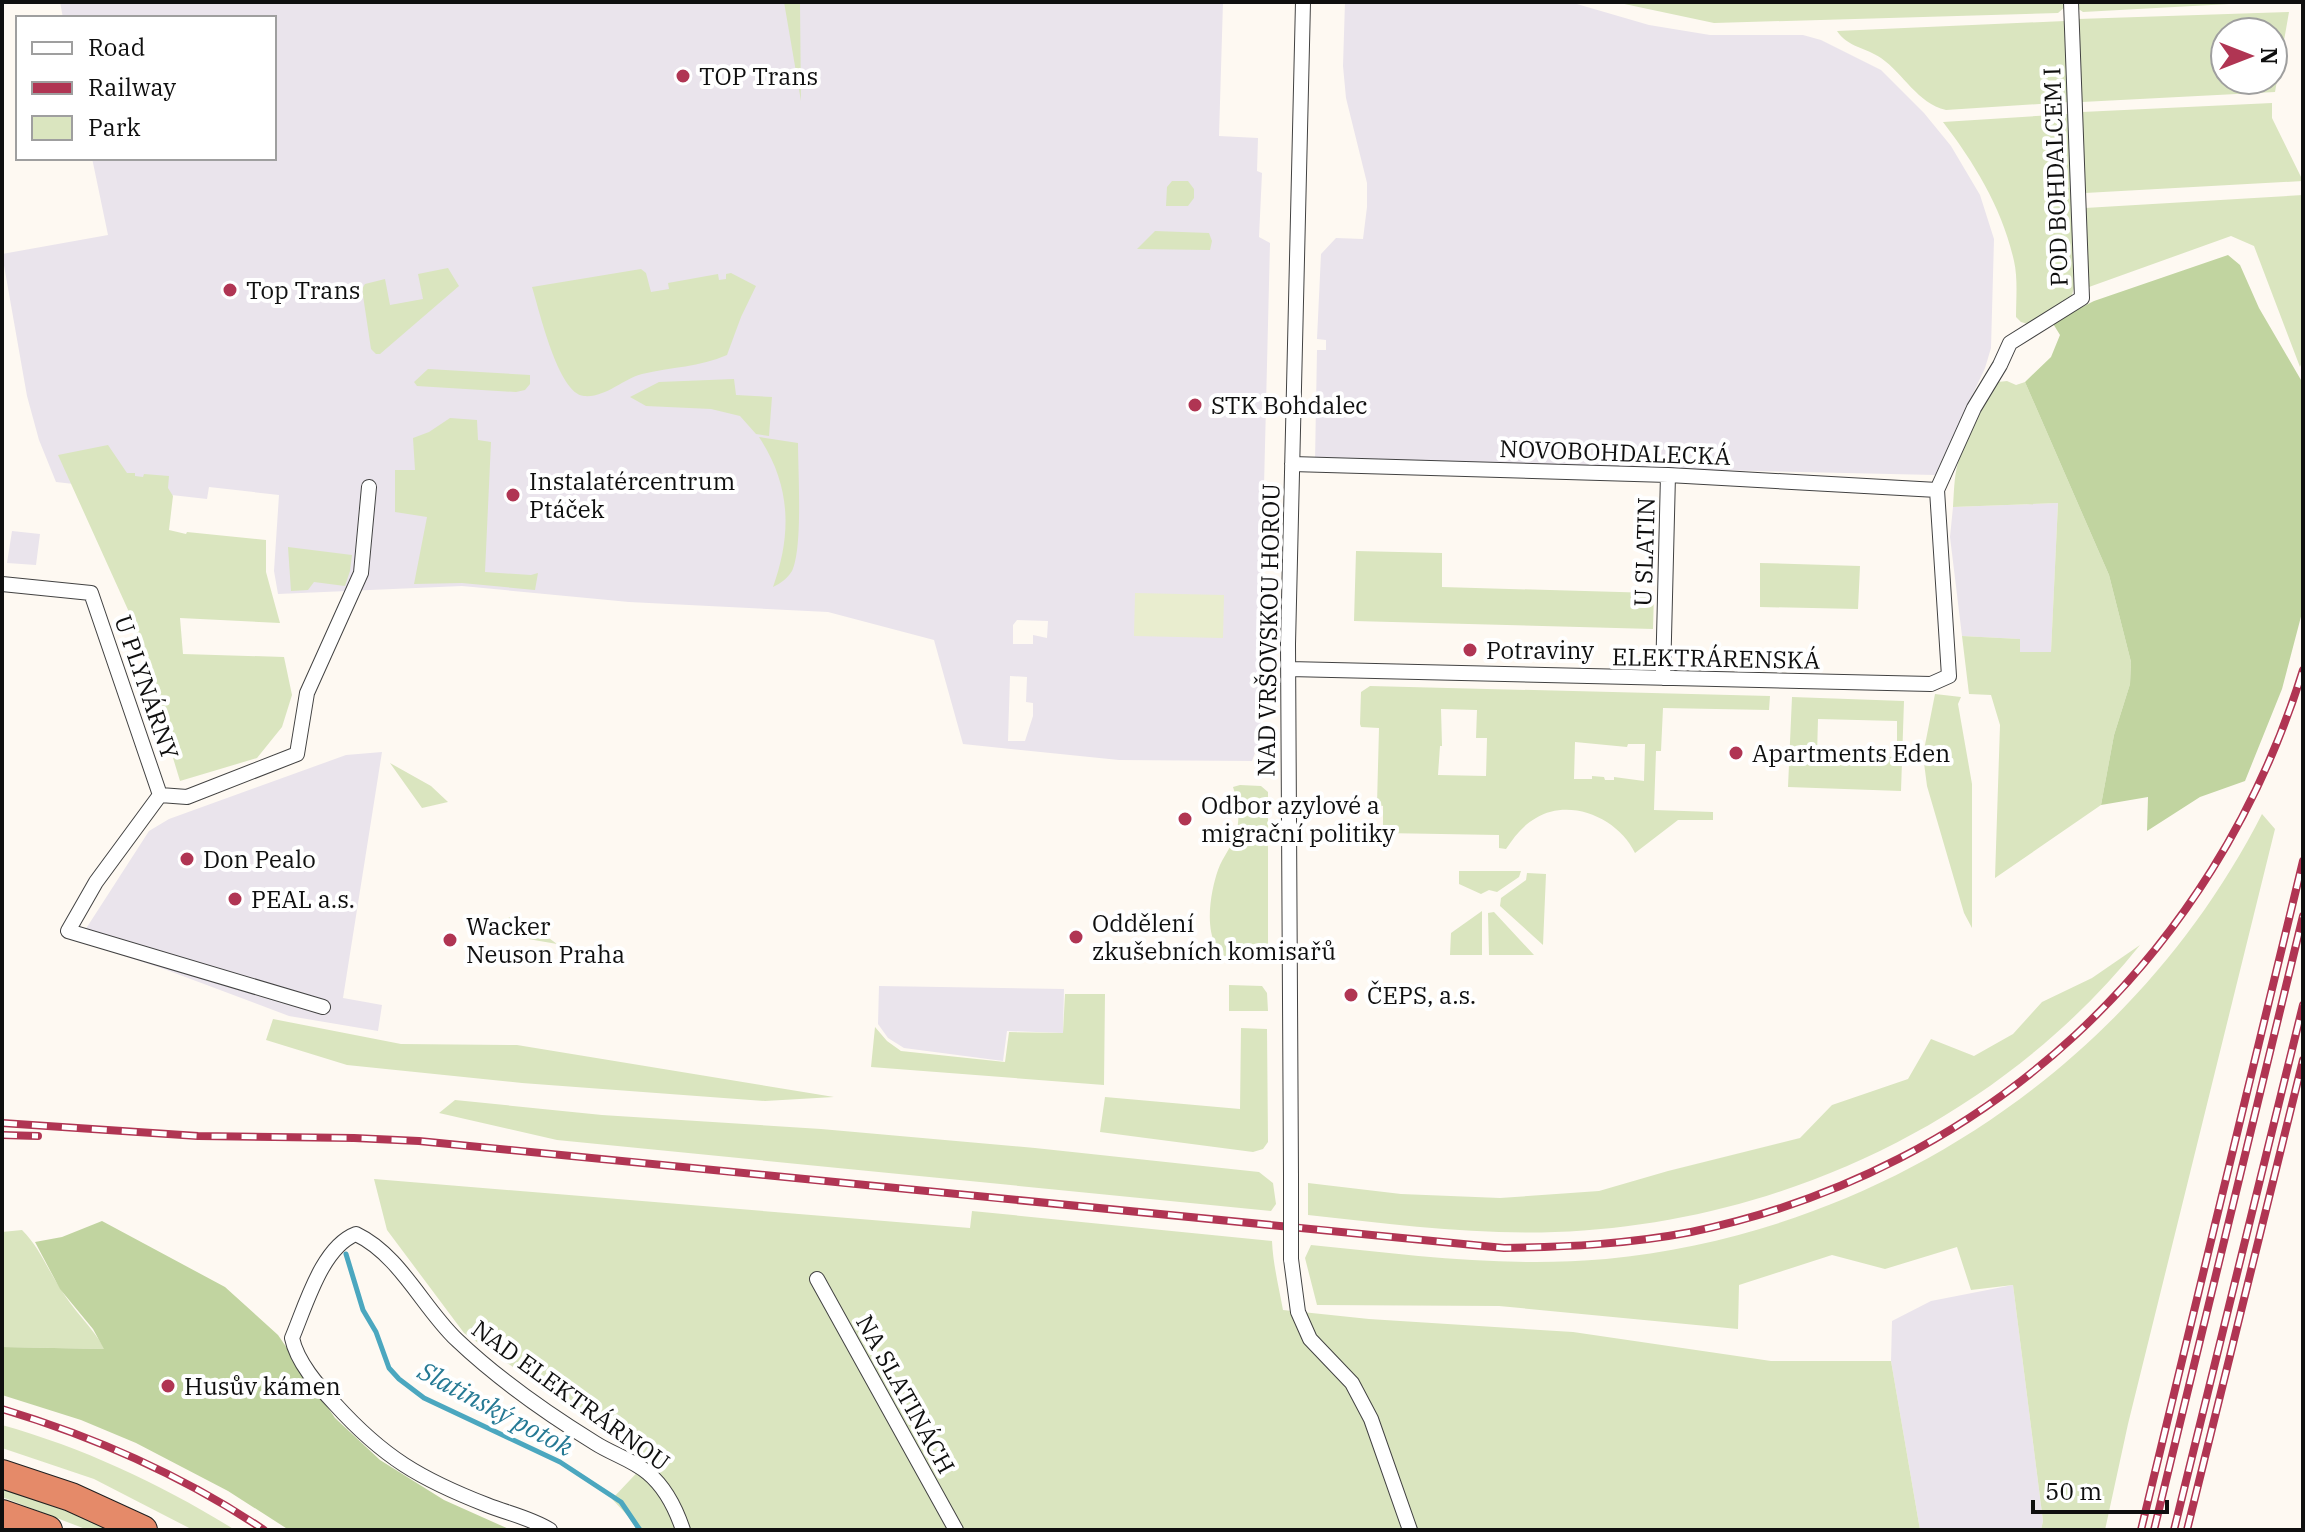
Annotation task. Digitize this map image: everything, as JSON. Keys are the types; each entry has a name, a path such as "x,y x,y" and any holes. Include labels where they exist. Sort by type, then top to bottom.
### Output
{"highway":[{"path":"2,1474 71,1497 143,1530"},
{"path":"2,1514 48,1530"}],"street":[{"name":"NAD VRŠOVSKOU HOROU","path":"1303,2 1293,346 1289,669 1291,1259 1298,1312 1310,1339 1352,1383 1371,1419 1410,1530"},
{"name":"POD BOHDALCEM I","path":"1949,676 1937,490 1974,408 2010,343 2082,298 2071,2"},
{"name":"NOVOBOHDALECKÁ","path":"1292,464 1668,475 1937,490"},
{"name":"U SLATIN","path":"1663,678 1668,475"},
{"path":"323,1007 68,931 96,882 160,795 187,797 297,754 307,693 361,573 369,487"},
{"name":"U PLYNÁRNY","path":"2,584 91,593 160,795"},
{"name":"ELEKTRÁRENSKÁ","path":"1289,669 1931,684 1949,676"},
{"name":"NAD ELEKTRÁRNOU","path":"334,1228 368,1239 387,1257 454,1337 485,1366 595,1443 648,1472 676,1509 683,1530"},
{"path":"356,1234 344,1238 327,1259 292,1338 303,1363 325,1393 365,1437 396,1462 442,1487 550,1530"},
{"name":"NA SLATINÁCH","path":"817,1279 956,1530"}],"shaded area":[{"path":"60,2 1223,2 1219,136 1258,138 1257,171 1262,173 1259,237 1270,243 1263,527 1270,535 1262,546 1262,715 1258,745 1252,761 1119,760 963,744 934,640 828,612 629,602 462,586 278,594 274,571 279,495 209,487 207,499 56,482 39,440 27,396 2,254 108,235 92,160 276,160 276,16 63,16","holes":["1017,620 1048,621 1047,638 1033,635 1033,644 1013,644 1013,625","1010,676 1027,677 1026,702 1033,703 1033,716 1025,741 1008,741"]},
{"path":"1345,2 1570,2 1649,25 1710,35 1803,35 1821,40 1881,70 1924,113 1951,146 1980,195 1994,239 1991,348 1985,368 1935,475 1315,461 1317,350 1326,350 1326,340 1317,339 1321,254 1336,238 1363,239 1367,207 1367,183 1346,98 1343,66"},
{"path":"2058,503 2051,653 2019,652 2019,639 1962,636 1950,537 1953,507"},
{"path":"12,531 40,534 36,565 7,563"},
{"path":"382,752 343,998 382,1005 378,1031 289,1016 164,969 78,941 149,831 169,819 346,755"},
{"path":"879,986 1064,989 1063,1033 1007,1031 1003,1061 904,1048 888,1038 878,1024"},
{"path":"2013,1285 2043,1521 2041,1530 1920,1530 1891,1361 1892,1321 1931,1301"}],"green space":[{"path":"784,2 800,2 801,101"},
{"path":"1615,2 2066,2 2066,6 2058,13 1714,23"},
{"path":"2077,2 2266,2 2083,12 2077,8"},
{"path":"2289,12 2288,16 2209,16 2209,95 2082,102 2078,19"},
{"path":"2065,21 2069,102 1946,110 1919,95 1881,58 1846,41 1837,31"},
{"path":"2272,103 2272,118 2303,181 2085,193 2082,112"},
{"path":"2068,114 2074,288 2071,298 2028,324 2016,317 2015,268 1995,205 1966,154 1943,122"},
{"path":"1172,181 1188,181 1194,189 1194,198 1188,206 1166,206 1167,187"},
{"path":"2303,195 2303,359 2300,367 2254,246 2231,236 2089,287 2085,208"},
{"path":"1155,231 1209,233 1212,241 1210,250 1137,249"},
{"path":"2228,255 2240,265 2259,308 2301,380 2303,376 2303,609 2282,689 2245,781 2200,797 2147,831 2148,797 2101,805 2114,735 2130,684 2131,662 2109,575 2025,382 2051,357 2060,335 2052,322 2094,301"},
{"path":"448,268 459,286 380,354 376,354 371,349 362,289 365,284 385,279 390,305 423,299 418,274"},
{"path":"641,269 646,273 651,292 669,289 668,283 718,274 719,280 726,279 726,274 731,273 756,286 727,355 635,376 592,396 575,392 558,366 532,287"},
{"path":"428,369 530,375 530,384 525,390 516,392 417,386 414,382"},
{"path":"734,379 736,395 772,397 769,436 756,434 740,416 711,409 646,406 630,397 659,382"},
{"path":"2007,381 2016,385 2025,382 2109,575 2131,662 2130,684 2114,735 2101,805 1995,878 2000,725 1991,695 1969,694 1962,636 2020,639 2020,652 2051,652 2058,503 1953,507 1957,468 1965,442 1998,382"},
{"path":"450,418 477,420 478,440 491,442 485,572 538,573 535,590 462,583 414,584 427,517 395,512 395,470 415,470 413,438"},
{"path":"759,437 798,443 798,545 792,571 773,587 783,548 785,510 777,473"},
{"path":"108,445 127,473 143,477 144,474 169,476 168,488 173,496 169,530 266,540 266,572 280,623 180,618 183,654 284,657 292,695 282,727 257,758 180,781 129,612 58,455"},
{"path":"288,547 352,555 345,586 314,582 308,590 291,591"},
{"path":"1356,551 1442,553 1442,587 1654,593 1653,629 1354,621"},
{"path":"1760,563 1860,566 1858,609 1760,607"},
{"path":"1135,593 1224,595 1223,638 1134,636"},
{"path":"1370,686 1770,696 1769,710 1663,708 1661,751 1656,751 1654,810 1713,812 1713,820 1678,820 1635,853 1628,841 1606,821 1578,811 1550,812 1536,818 1519,832 1506,849 1499,848 1499,835 1383,833 1383,806 1377,805 1379,728 1361,727 1361,692","holes":["1441,709 1477,710 1476,738 1487,738 1486,776 1438,775 1442,746","1575,742 1627,747 1628,744 1645,744 1644,781 1614,777 1614,780 1605,780 1604,777 1592,776 1592,779 1574,779"]},
{"path":"1935,694 1961,697 1958,704 1972,784 1972,928 1964,913 1927,786 1923,755"},
{"path":"1792,697 1904,701 1901,791 1788,787","holes":["1818,719 1897,721 1897,757 1817,755"]},
{"path":"390,763 431,786 448,802 422,808"},
{"path":"1261,786 1268,792 1268,952 1263,961 1248,963 1226,957 1217,948 1210,923 1215,881 1237,830 1238,808 1233,787"},
{"path":"2262,814 2275,829 2128,1424 2105,1530 2041,1530 2043,1521 2013,1285 1971,1290 1957,1247 1885,1269 1832,1255 1739,1285 1738,1329 1499,1306 1317,1305 1305,1258 1311,1245 1495,1261 1606,1259 1709,1242 1808,1213 1902,1172 1991,1120 2072,1057 2145,985 2209,904"},
{"path":"1459,871 1521,871 1519,877 1497,892 1489,890 1481,894 1459,884"},
{"path":"1527,873 1546,874 1543,945 1500,906 1501,898 1526,880"},
{"path":"1482,911 1482,955 1450,955 1451,933"},
{"path":"1494,912 1534,955 1489,955 1488,913"},
{"path":"513,917 523,919 557,944 494,933 501,921"},
{"path":"2140,945 2084,1008 2021,1063 1952,1111 1879,1152 1801,1184 1721,1209 1639,1225 1555,1232 1462,1230 1308,1215 1308,1183 1401,1194 1500,1198 1599,1191 1800,1138 1832,1105 1908,1079 1931,1039 1974,1056 2013,1034 2042,1002 2092,978"},
{"path":"1229,985 1262,986 1267,993 1268,1011 1229,1011"},
{"path":"1065,994 1105,994 1104,1085 871,1067 875,1027 901,1051 1005,1062 1009,1032 1063,1033"},
{"path":"273,1019 401,1044 517,1045 834,1097 765,1101 522,1083 347,1065 266,1040"},
{"path":"1241,1028 1267,1029 1268,1142 1263,1149 1253,1152 1100,1132 1105,1097 1240,1109"},
{"path":"455,1100 602,1115 821,1129 1035,1148 1259,1172 1273,1183 1276,1204 1271,1211 557,1140 439,1113"},
{"path":"374,1179 970,1228 972,1211 1272,1241 1283,1310 1369,1319 1573,1332 1771,1361 1891,1361 1920,1530 637,1530 612,1499 648,1461 464,1333 387,1230"},
{"path":"102,1221 225,1287 278,1335 335,1418 380,1460 444,1500 511,1530 289,1530 228,1491 136,1443 81,1420 2,1395 2,1347 104,1349 93,1329 60,1289 35,1242 62,1237"},
{"path":"22,1230 65,1296 105,1349 2,1347 2,1232"},
{"path":"2,1425 122,1469 235,1530 193,1530 94,1479 2,1448"},
{"path":"2,1488 109,1530 88,1530 2,1497"}],"waterway":[{"name":"Slatinský potok","path":"346,1254 363,1310 376,1332 389,1368 399,1379 424,1398 560,1462 621,1502 640,1530"}],"railway":[{"path":"2,1123 198,1136 419,1141 1504,1248 1598,1244 1691,1232 1799,1202 1899,1158 1992,1103 2075,1035 2149,958 2212,870 2263,774 2303,670"},
{"path":"2141,1530 2303,861"},
{"path":"2154,1530 2303,916"},
{"path":"2174,1530 2303,1005"},
{"path":"2187,1530 2303,1060"},
{"path":"2,1135 38,1136"},
{"path":"2,1409 71,1432 138,1460 202,1492 264,1530"}],"place":[{"name":"TOP Trans","path":"683,76"},
{"name":"Top Trans","path":"230,290"},
{"name":"STK Bohdalec","path":"1195,405"},
{"name":"Instalatércentrum Ptáček","path":"513,495"},
{"name":"Potraviny","path":"1470,650"},
{"name":"Apartments Eden","path":"1736,753"},
{"name":"Odbor azylové a migrační politiky","path":"1185,819"},
{"name":"Don Pealo","path":"187,859"},
{"name":"PEAL a.s.","path":"235,899"},
{"name":"Oddělení zkušebních komisařů","path":"1076,937"},
{"name":"Wacker Neuson Praha","path":"450,940"},
{"name":"ČEPS, a.s.","path":"1351,995"},
{"name":"Husův kámen","path":"168,1386"}]}
